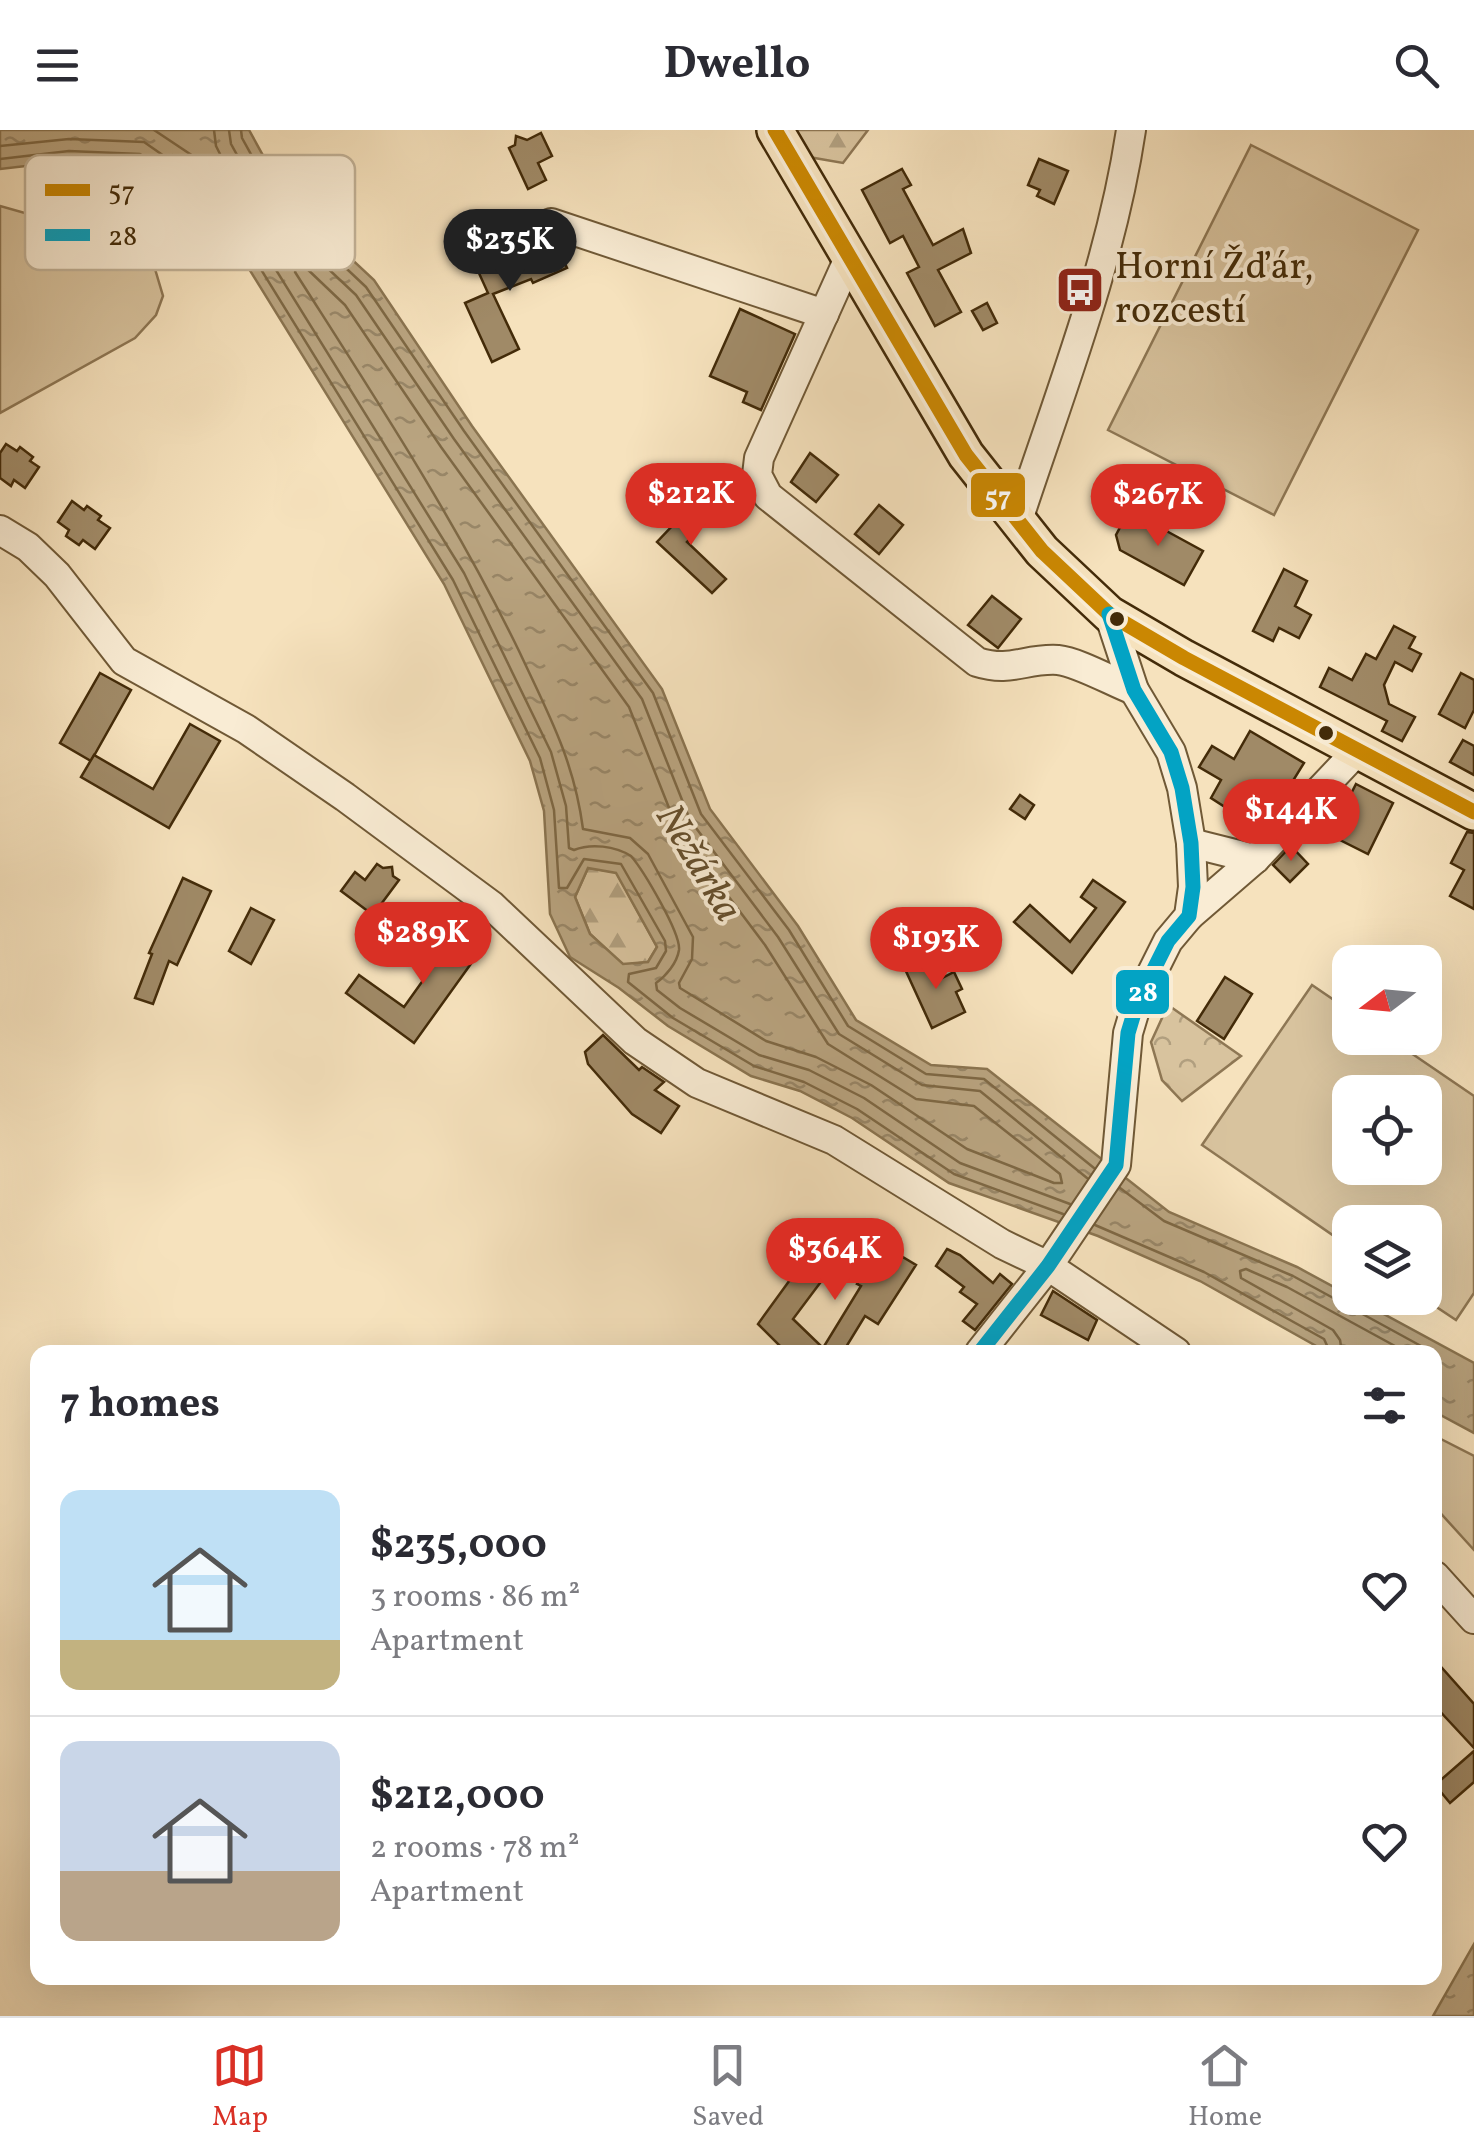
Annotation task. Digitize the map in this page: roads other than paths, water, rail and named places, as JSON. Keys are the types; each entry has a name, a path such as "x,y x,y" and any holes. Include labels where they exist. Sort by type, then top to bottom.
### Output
{"main road":[{"path":"775,130 966,455 1042,551 1109,614 1474,812"}],"street":[{"path":"1018,520 1092,296 1131,130"},
{"path":"551,222 824,314"},
{"path":"850,256 759,458 757,475 768,496 977,662 999,669 1037,660 1064,660 1134,690"},
{"path":"0,530 58,575 124,661 246,729 491,905 635,1041 697,1083 834,1140 1002,1244 1055,1255 1167,1345"},
{"path":"1109,614 1134,690 1171,752 1182,788 1190,843 1189,916"},
{"path":"985,1345 1055,1255 1116,1165 1128,1032 1137,1002 1168,940 1189,916 1255,859 1358,749"},
{"path":"1190,843 1255,859"},
{"path":"1442,1584 1474,1619"}],"water":[{"path":"0,130 249,130 263,155 25,155 25,166 0,169"},
{"name":"Nežárka","path":"355,262 374,280 472,426 662,689 710,809 798,926 856,1020 931,1065 987,1069 1169,1212 1332,1286 1332,1315 1386,1315 1441,1345 1314,1345 1200,1281 1098,1236 949,1183 852,1118 800,1091 751,1076 668,1026 570,957 550,914 544,811 530,761 444,584 250,270 355,270","holes":["588,868 616,873 657,947 648,962 623,964 590,934 575,897"]},
{"path":"1442,1346 1474,1363 1474,1433 1442,1416"},
{"path":"1474,1944 1474,2016 1433,2016"}],"place":[{"name":"Horní Žďár, rozcestí","path":"1080,290"}]}
